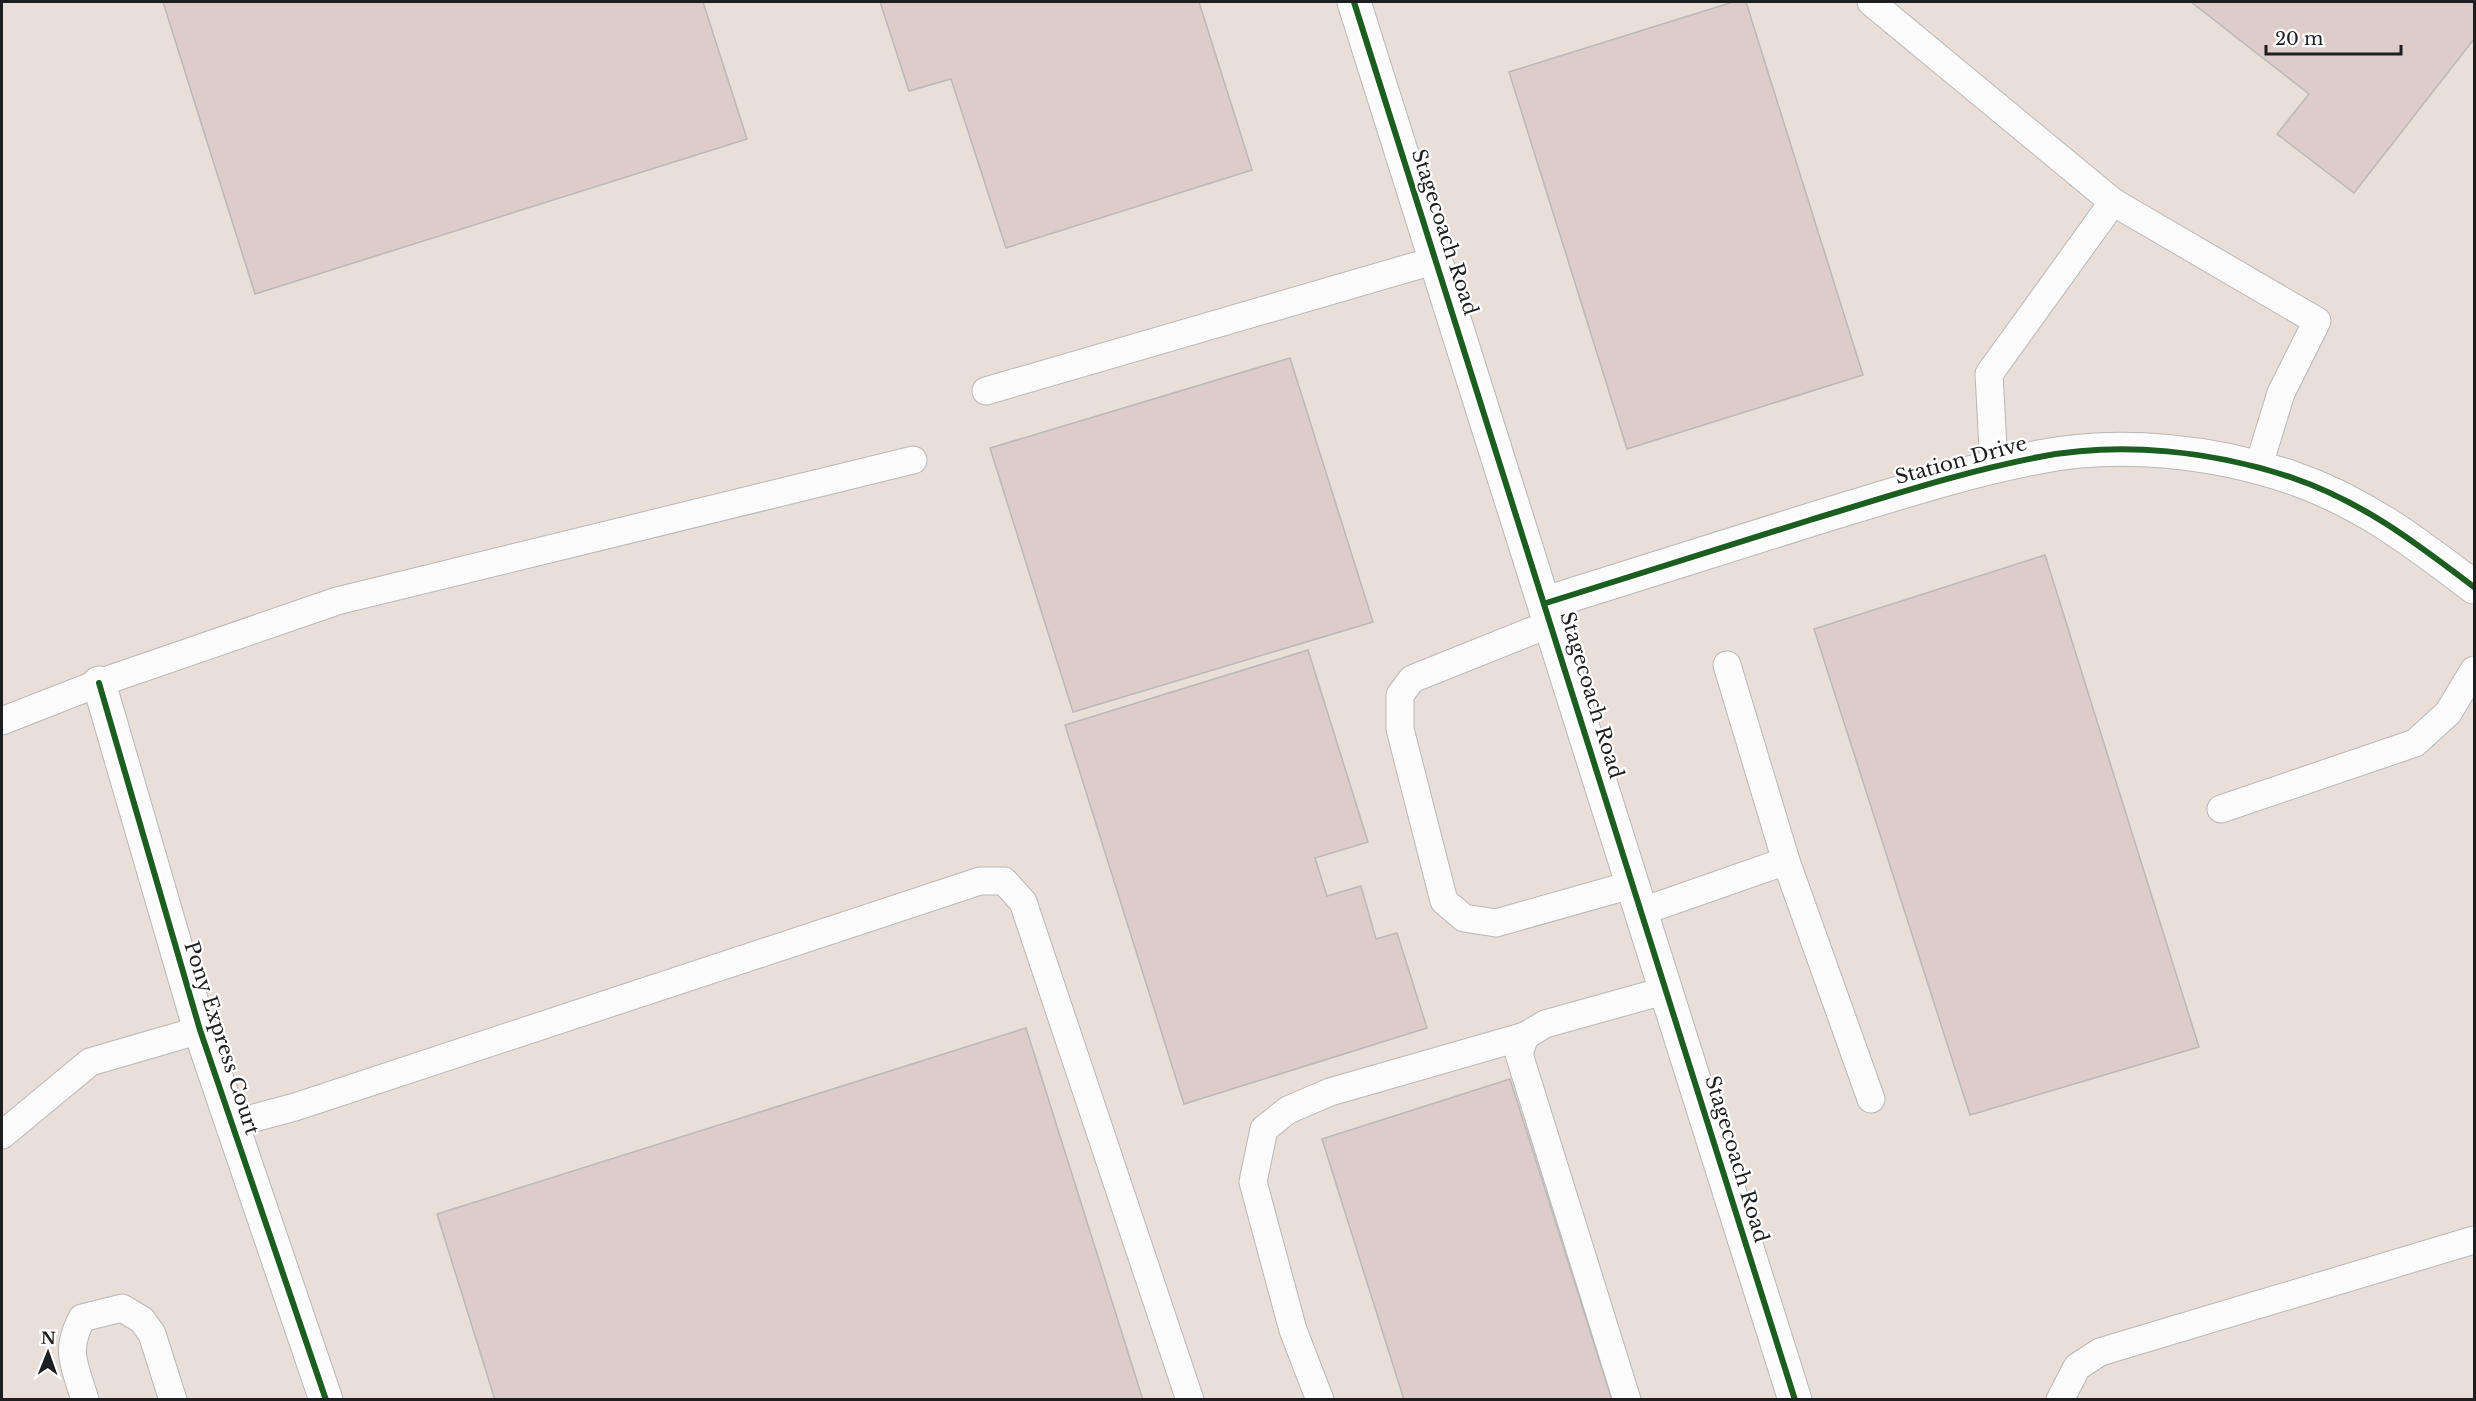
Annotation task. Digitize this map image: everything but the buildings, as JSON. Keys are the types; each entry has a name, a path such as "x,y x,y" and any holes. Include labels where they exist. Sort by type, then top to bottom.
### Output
{"street":[{"name":"Stagecoach Road","path":"1354,2 1549,613 1795,1400"},
{"name":"Station Drive","path":"1549,613 1955,475 2064,454 2136,450 2196,454 2294,478 2346,500 2397,529 2475,586"},
{"name":"Pony Express Court","path":"99,683 200,1030 326,1400"}],"lane":[{"path":"1871,2 2113,202 2317,321 2281,393 2258,468"},
{"path":"1994,467 1989,374 2113,202"},
{"path":"986,391 1436,260"},
{"path":"2,722 99,683 337,601 913,460"},
{"path":"1549,613 1412,679 1400,695 1400,729 1444,901 1464,918 1496,922 1638,898 1786,861"},
{"path":"1727,665 1786,861 1871,1099"},
{"path":"2221,809 2415,743 2448,713 2475,670"},
{"path":"232,1124 295,1107 980,881 1004,881 1023,902 1190,1400"},
{"path":"1320,1400 1293,1330 1253,1182 1264,1129 1288,1110 1330,1092 1525,1036 1545,1024 1667,990"},
{"path":"2,1135 90,1062 200,1030"},
{"path":"1525,1036 1519,1054 1627,1400"},
{"path":"2060,1400 2077,1367 2100,1352 2475,1240"},
{"path":"85,1400 72,1355 72,1337 82,1318 122,1308 142,1320 152,1334 173,1400"}],"shaded area":[{"path":"2,2 2474,2 2474,1399 2,1399"}],"cycle path":[{"path":"1354,2 1795,1400"},
{"path":"1546,603 1952,477 2070,452 2135,449 2200,455 2232,461 2293,478 2318,488 2366,511 2474,587"},
{"path":"99,683 200,1030 326,1400"}]}
